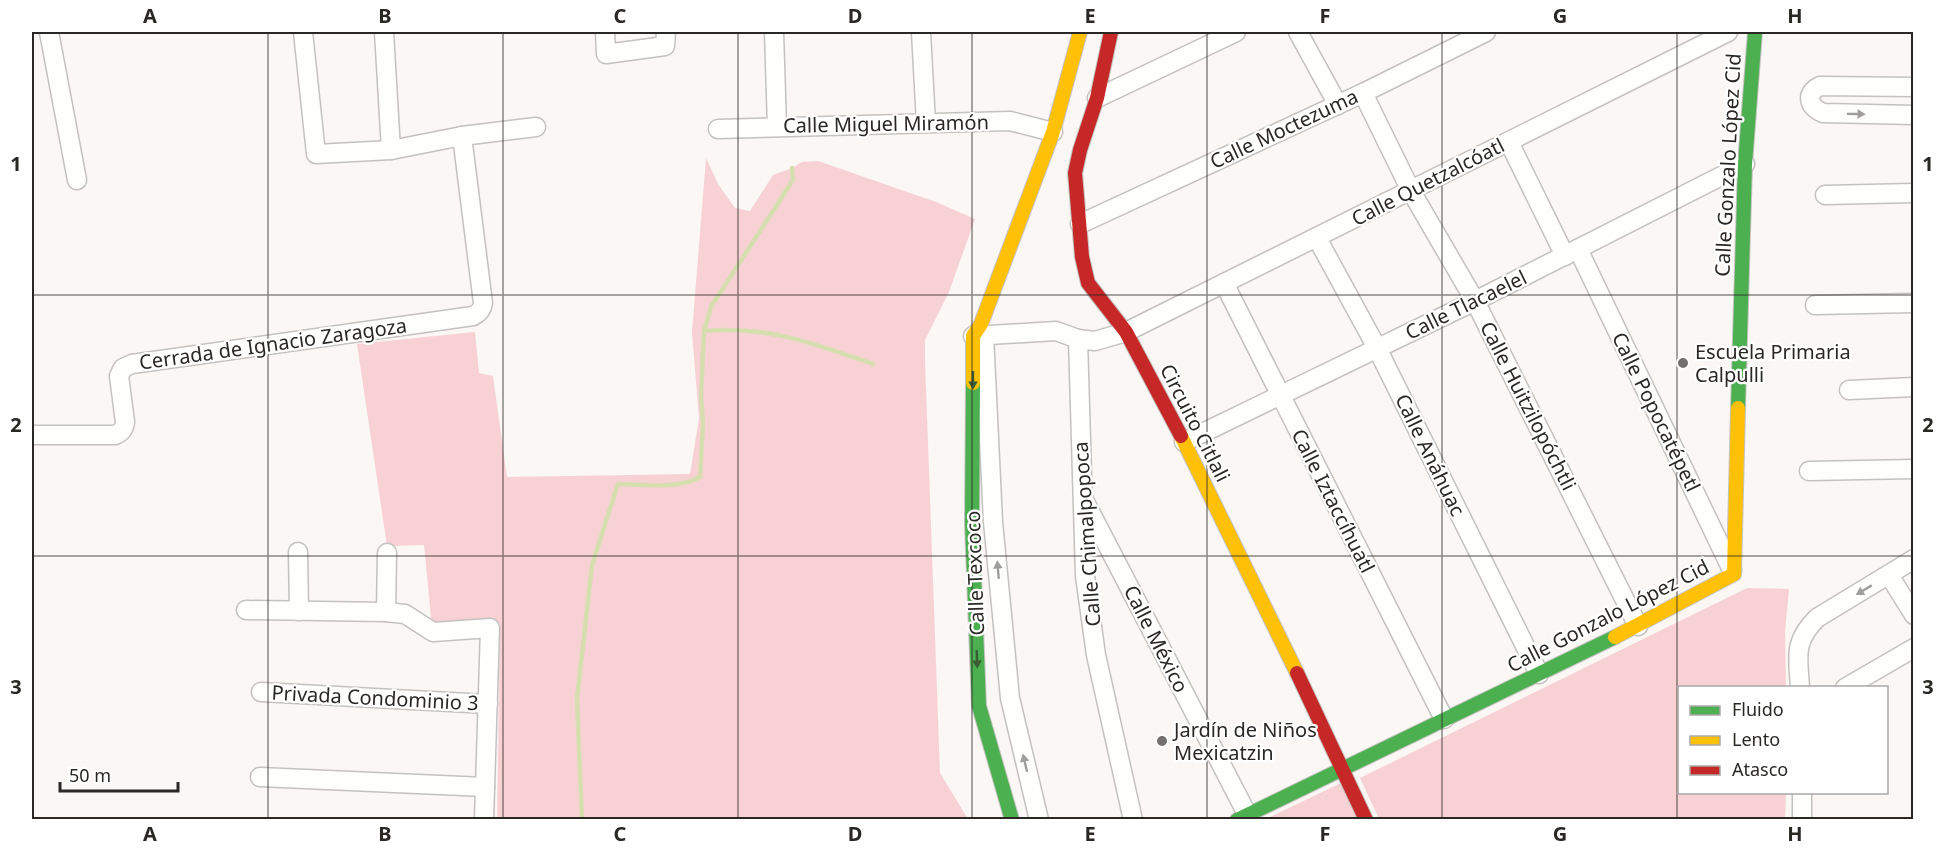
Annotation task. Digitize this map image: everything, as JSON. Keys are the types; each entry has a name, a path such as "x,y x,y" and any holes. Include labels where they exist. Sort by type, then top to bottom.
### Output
{"street":[{"path":"49,32 77,180"},
{"path":"303,32 316,154 391,150 462,136 536,127"},
{"path":"384,32 391,150"},
{"path":"605,32 606,54 666,38"},
{"path":"774,32 777,127"},
{"path":"921,32 926,123"},
{"name":"Calle Texcoco","path":"1012,819 979,706 972,524 980,332 1053,132 1080,32"},
{"name":"Circuito Citlali","path":"1111,32 1097,98 1075,173 1082,257 1088,283 1126,332 1184,442 1366,819"},
{"path":"1097,98 1236,32"},
{"path":"1298,32 1338,105"},
{"name":"Calle Moctezuma","path":"1080,224 1338,105 1486,32"},
{"name":"Calle Quetzalcóatl","path":"1078,339 1095,341 1126,332 1728,32"},
{"name":"Calle Gonzalo López Cid","path":"1242,817 1638,626 1734,574 1744,164 1755,32"},
{"path":"1914,87 1820,86 1809,96 1810,103 1815,110 1823,113 1914,115"},
{"name":"Calle Huitzilopóchtli","path":"1363,93 1411,191 1475,301 1638,626"},
{"name":"Calle Miguel Miramón","path":"718,129 1010,121 1053,132"},
{"name":"Cerrada de Ignacio Zaragoza","path":"32,435 115,435 120,433 125,422 119,376 123,368 132,364 473,316 482,309 483,303 462,136"},
{"name":"Calle Popocatépetl","path":"1509,142 1571,253 1734,574"},
{"name":"Calle Tlacaelel","path":"1184,442 1475,301 1744,164"},
{"path":"1825,195 1914,193"},
{"name":"Calle Anáhuac","path":"1317,238 1377,348 1539,674"},
{"name":"Calle Iztaccíhuatl","path":"1224,283 1444,719"},
{"path":"1815,305 1914,303"},
{"path":"980,332 1056,331 1078,339"},
{"name":"Calle Texcoco","path":"980,332 993,522 1010,698 1039,819"},
{"name":"Calle Chimalpopoca","path":"1078,339 1085,576 1095,655 1133,819"},
{"path":"1849,390 1914,387"},
{"path":"1809,471 1914,470"},
{"name":"Calle México","path":"1082,496 1242,817"},
{"path":"298,552 300,611"},
{"path":"386,612 387,553"},
{"path":"1800,686 1799,644 1808,627 1817,618 1914,559"},
{"path":"1889,575 1914,615"},
{"path":"246,610 386,612 405,614 433,632 490,628 484,819"},
{"path":"1847,686 1914,648"},
{"name":"Privada Condominio 3","path":"261,692 488,704"},
{"path":"260,777 485,787"},
{"path":"1802,794 1802,819"}],"shaded area":[{"path":"706,158 718,184 735,208 750,211 773,175 802,162 818,161 936,202 975,219 949,292 925,340 940,773 968,819 497,819 500,624 432,627 424,545 387,546 357,344 475,332 479,373 493,376 507,477 690,474 699,418 692,333"},
{"path":"1747,588 1789,589 1785,632 1786,686 1678,686 1678,794 1786,794 1785,819 1379,819 1360,778"},
{"path":"1341,783 1357,820 1264,820"}],"waterway":[{"path":"582,820 577,699 592,565 618,484 671,485 700,477 704,331 711,307 793,180 792,168"},
{"path":"704,331 727,330 770,334 811,343 873,364"}],"traffic: fast":[{"path":"1738,408 1745,164 1755,32"},
{"path":"973,383 972,524 979,706 1012,820"},
{"path":"1237,820 1615,637"}],"traffic: slow":[{"path":"973,383 973,336 981,324 1053,132 1080,32"},
{"path":"1615,637 1734,574 1738,408"},
{"path":"1181,436 1297,673"}],"traffic: jam":[{"path":"1111,32 1097,98 1075,173 1082,257 1088,283 1126,332 1181,436"},
{"path":"1297,673 1366,820"}],"place":[{"name":"Escuela Primaria Calpulli","path":"1683,363"},
{"name":"Jardín de Niños Mexicatzin","path":"1162,741"}]}
